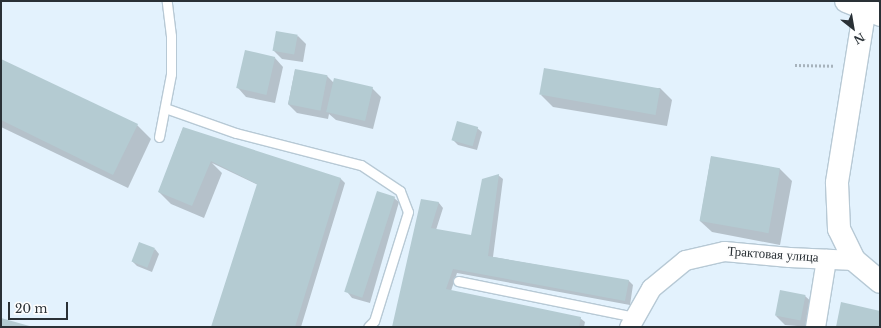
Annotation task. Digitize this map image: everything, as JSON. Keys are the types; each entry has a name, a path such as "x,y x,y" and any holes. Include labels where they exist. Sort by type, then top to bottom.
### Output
{"main road":[{"path":"864,6 838,183 840,229 854,260 880,282"}],"street":[{"name":"Трактовая улица","path":"632,322 651,288 685,260 724,251 854,260"},
{"path":"815,327 826,259"}],"lane":[{"path":"159,137 170,74 171,36 167,1"},
{"path":"165,108 236,133 361,165 400,190 408,212 374,321 368,327"},
{"path":"458,282 632,322"}],"building":[{"path":"276,31 298,35 294,55 273,51"},
{"path":"245,50 275,57 266,95 236,88"},
{"path":"1,59 138,124 113,175 1,120"},
{"path":"544,68 660,88 656,115 539,95"},
{"path":"295,69 327,75 321,111 288,104"},
{"path":"334,78 373,87 365,121 326,112"},
{"path":"457,121 478,127 473,146 451,140"},
{"path":"183,127 341,178 295,327 211,327 257,184 211,161 192,206 158,192"},
{"path":"711,156 780,168 768,233 700,221"},
{"path":"499,174 488,256 629,280 625,301 453,269 446,289 581,317 579,327 392,327 421,199 439,202 431,228 471,235 482,179"},
{"path":"377,191 395,197 362,298 344,292"},
{"path":"139,242 155,248 147,268 131,262"},
{"path":"780,290 806,295 801,320 775,316"},
{"path":"841,302 880,311 880,327 836,327"},
{"path":"1,318 33,327 1,327"}]}
